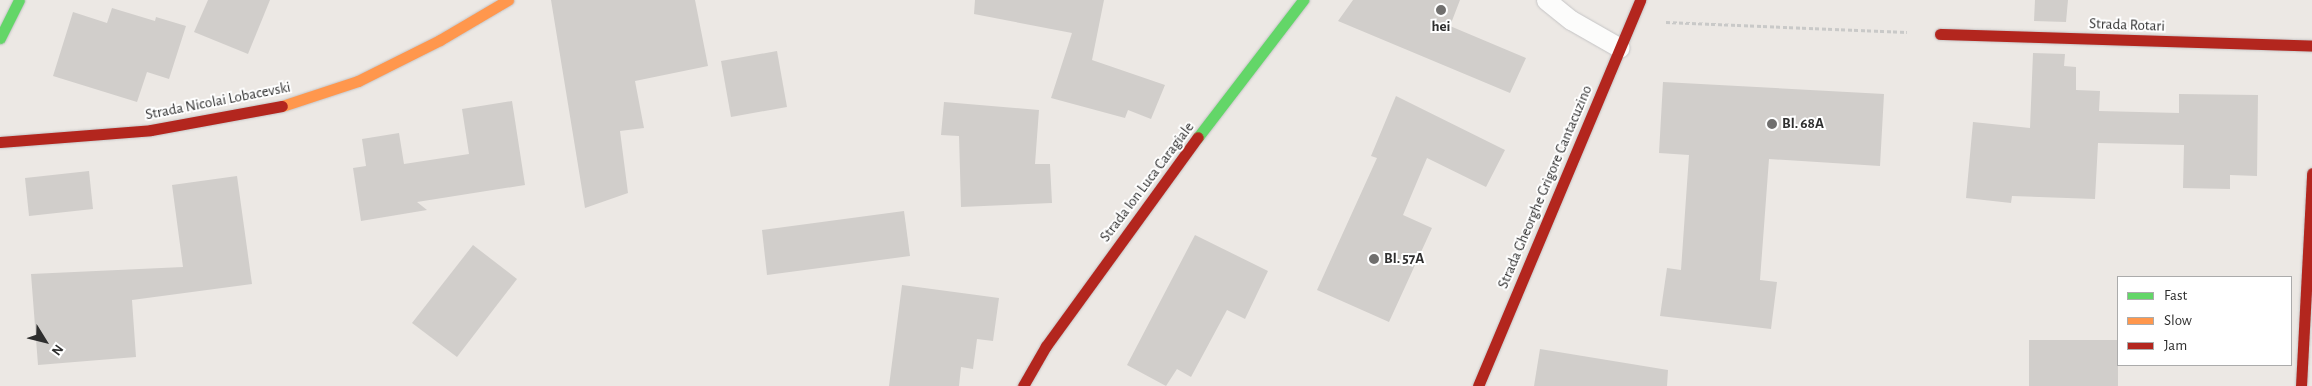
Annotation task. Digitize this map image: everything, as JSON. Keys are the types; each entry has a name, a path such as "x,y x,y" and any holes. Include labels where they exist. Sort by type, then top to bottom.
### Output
{"street":[{"path":"0,38 18,0"},
{"name":"Strada Nicolai Lobacevski","path":"0,142 151,130 281,106 358,81 440,40 508,0"},
{"name":"Strada Ion Luca Caragiale","path":"1023,386 1046,346 1133,223 1303,0"},
{"name":"Strada Gheorghe Grigore Cantacuzino","path":"1478,386 1640,0"},
{"name":"Strada Rotari","path":"1940,34 2312,46"},
{"path":"2301,386 2312,174"}],"lane":[{"path":"1546,0 1571,20 1620,48"}],"path":[{"path":"1631,21 1940,34"}],"building":[{"path":"208,0 270,0 248,54 194,32"},
{"path":"551,0 695,0 708,66 635,81 644,128 620,131 628,193 585,208"},
{"path":"975,0 1104,0 1092,60 1165,85 1151,119 1128,110 1125,118 1051,98 1072,33 974,14"},
{"path":"1353,0 1460,0 1450,26 1526,58 1510,93 1338,21"},
{"path":"2035,0 2068,0 2066,22 2034,21"},
{"path":"112,8 155,21 156,17 186,26 169,79 147,72 137,102 53,76 73,12 107,23"},
{"path":"777,51 787,107 731,117 721,61"},
{"path":"2033,53 2065,54 2064,66 2076,67 2076,90 2100,91 2099,111 2179,113 2179,94 2258,95 2257,176 2230,175 2230,189 2183,188 2184,145 2098,143 2095,199 2012,196 2011,203 1966,198 1973,122 2030,128"},
{"path":"1663,82 1884,94 1880,166 1769,159 1760,280 1777,282 1771,329 1660,316 1667,268 1681,270 1689,155 1659,153"},
{"path":"1396,96 1505,150 1486,187 1427,158 1403,215 1432,228 1389,322 1317,290 1377,158 1371,156"},
{"path":"512,101 525,185 417,202 427,210 361,221 353,168 366,166 362,139 399,133 404,164 469,154 462,109"},
{"path":"944,102 1039,110 1035,164 1050,164 1052,203 961,207 959,136 941,135"},
{"path":"89,171 93,209 29,216 25,178"},
{"path":"237,176 252,284 132,300 136,357 38,365 31,274 183,267 172,185"},
{"path":"904,211 910,256 767,275 762,230"},
{"path":"1195,235 1268,271 1245,319 1227,310 1191,377 1177,369 1166,386 1127,365"},
{"path":"473,245 517,279 457,357 412,323"},
{"path":"902,285 999,298 993,341 977,339 973,369 961,367 959,386 889,386"},
{"path":"2029,340 2117,340 2118,386 2029,386"},
{"path":"1540,349 1668,370 1667,386 1534,386"}],"traffic: fast":[{"path":"0,38 19,0"},
{"path":"1198,137 1303,0"}],"traffic: slow":[{"path":"282,106 358,81 440,40 508,0"}],"traffic: jam":[{"path":"1478,386 1640,0"},
{"path":"1940,34 2312,46"},
{"path":"0,142 151,130 282,106"},
{"path":"1023,386 1046,346 1198,137"},
{"path":"2301,386 2312,173"}],"place":[{"name":"hei","path":"1441,10"},
{"name":"Bl. 68A","path":"1772,124"},
{"name":"Bl. 57A","path":"1374,259"}]}
